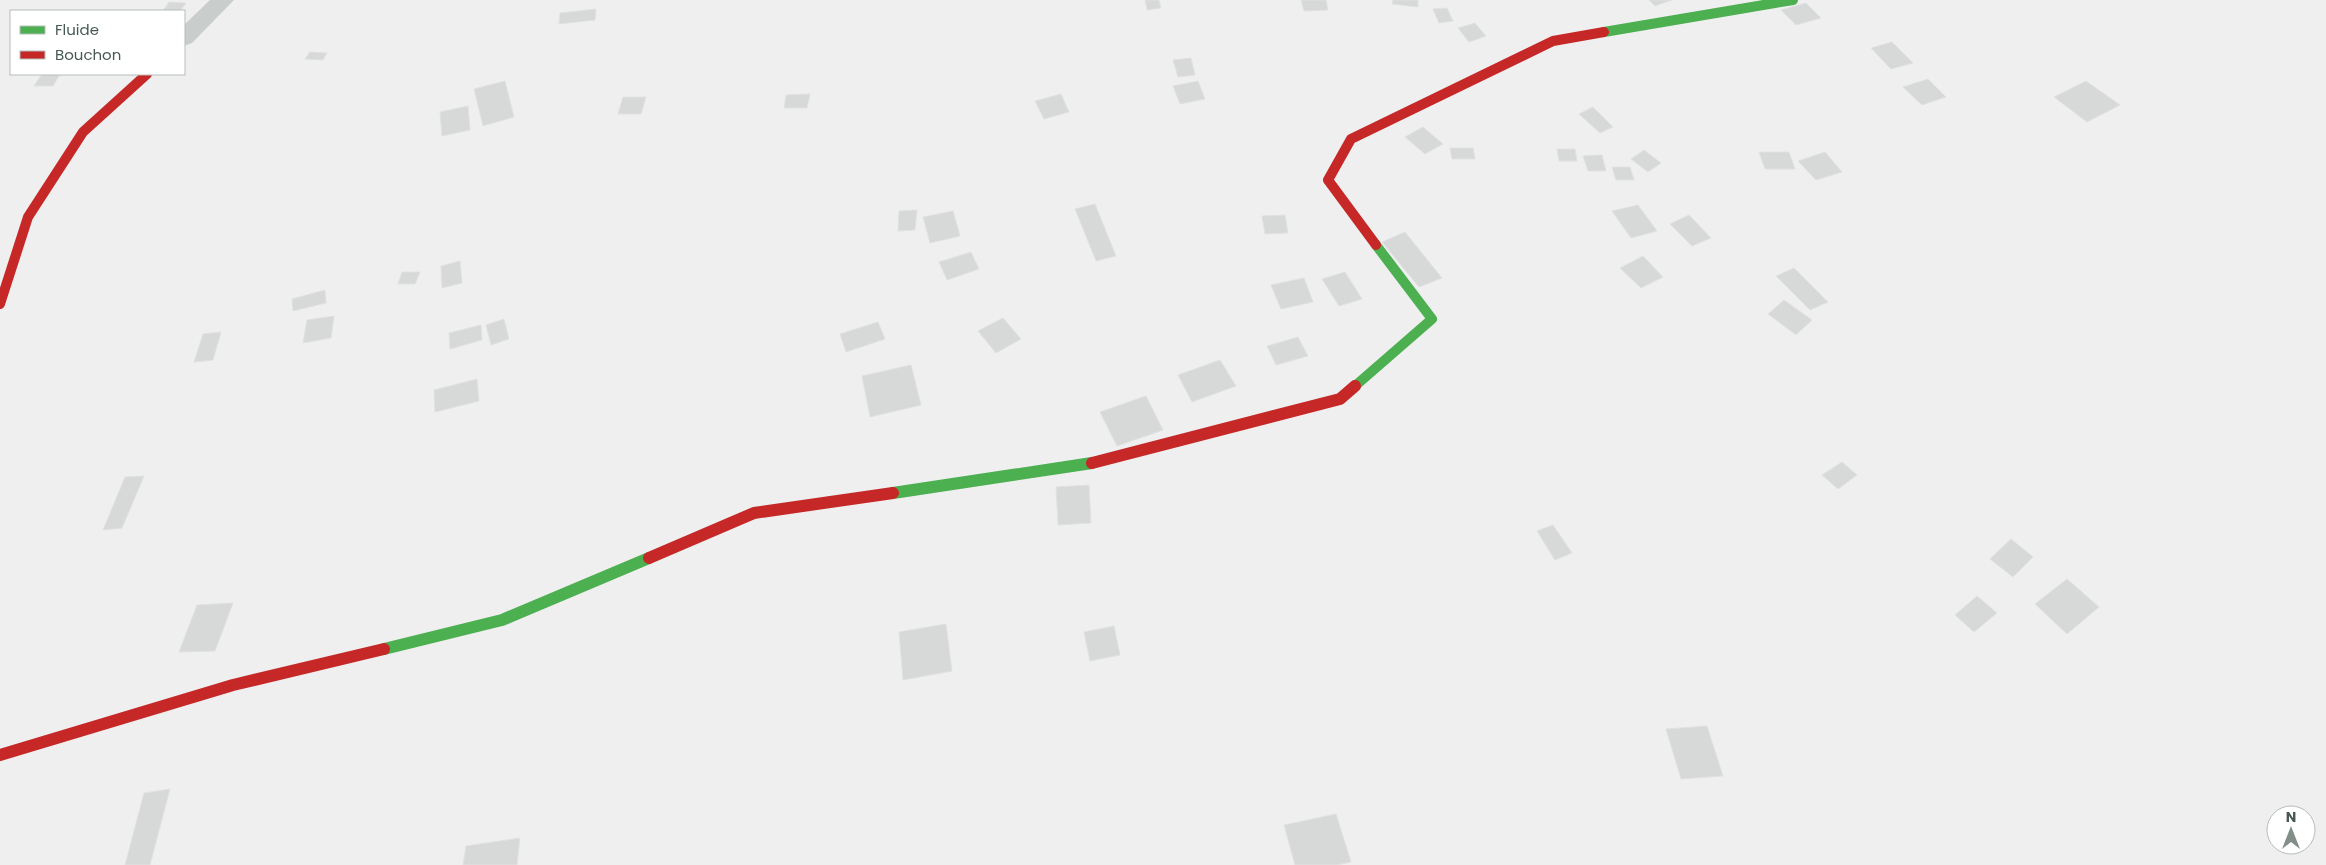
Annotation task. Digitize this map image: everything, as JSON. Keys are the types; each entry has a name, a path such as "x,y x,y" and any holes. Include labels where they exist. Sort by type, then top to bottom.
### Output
{"street":[{"path":"185,37 223,0"},
{"path":"0,755 234,685 502,620 754,514 1077,467 1340,400 1432,319 1328,180 1350,138 1553,41 1793,0"},
{"path":"0,304 28,217 83,132 146,75"}],"building":[{"path":"1145,0 1159,0 1161,8 1147,10"},
{"path":"1301,0 1326,0 1328,10 1304,11"},
{"path":"1393,0 1418,0 1418,7 1392,4"},
{"path":"1649,0 1672,0 1655,6"},
{"path":"169,2 186,3 181,10 164,10"},
{"path":"1806,3 1821,18 1796,25 1781,10"},
{"path":"1447,8 1453,21 1439,23 1433,9"},
{"path":"596,9 595,20 559,24 560,13"},
{"path":"1475,23 1486,36 1469,42 1458,28"},
{"path":"1892,42 1913,63 1891,69 1871,48"},
{"path":"310,52 327,53 323,60 305,59"},
{"path":"1191,58 1195,75 1178,77 1173,60"},
{"path":"41,75 59,75 53,86 34,86"},
{"path":"1928,79 1946,97 1922,105 1903,87"},
{"path":"505,81 514,117 483,126 474,89"},
{"path":"1198,81 1205,99 1180,104 1173,86"},
{"path":"2086,81 2120,105 2087,122 2054,97"},
{"path":"810,94 807,108 784,108 786,95"},
{"path":"1061,94 1069,112 1044,119 1035,101"},
{"path":"623,97 646,97 641,114 618,114"},
{"path":"468,106 470,130 442,136 440,112"},
{"path":"1593,107 1613,127 1600,133 1579,114"},
{"path":"1423,127 1443,144 1425,154 1405,137"},
{"path":"1450,148 1473,148 1475,159 1452,159"},
{"path":"1557,149 1575,149 1577,161 1559,161"},
{"path":"1644,150 1661,163 1648,172 1631,159"},
{"path":"1759,152 1789,152 1795,169 1765,169"},
{"path":"1825,152 1842,172 1816,180 1798,161"},
{"path":"1602,155 1606,171 1588,171 1583,156"},
{"path":"1612,167 1630,167 1634,180 1616,180"},
{"path":"1095,204 1116,256 1096,261 1075,209"},
{"path":"1638,205 1657,231 1631,238 1612,211"},
{"path":"917,210 915,230 898,231 899,211"},
{"path":"953,211 960,236 930,243 923,217"},
{"path":"1285,215 1288,233 1265,234 1262,216"},
{"path":"1689,215 1711,238 1692,246 1670,224"},
{"path":"1405,232 1442,278 1419,287 1382,242"},
{"path":"971,252 979,269 947,280 939,262"},
{"path":"1643,256 1663,277 1641,288 1620,268"},
{"path":"460,261 462,283 442,288 441,266"},
{"path":"1794,268 1828,302 1810,310 1776,276"},
{"path":"402,272 420,272 415,284 398,284"},
{"path":"1345,272 1362,299 1339,306 1322,279"},
{"path":"1304,278 1313,302 1281,309 1271,285"},
{"path":"325,290 326,303 293,311 292,299"},
{"path":"1784,300 1812,320 1796,335 1768,314"},
{"path":"334,316 331,338 303,343 307,320"},
{"path":"1003,318 1021,339 996,353 978,331"},
{"path":"504,319 509,339 491,345 486,325"},
{"path":"878,322 885,339 846,352 840,334"},
{"path":"481,325 482,340 450,349 449,333"},
{"path":"221,332 213,360 194,362 203,334"},
{"path":"1298,337 1308,356 1276,365 1267,346"},
{"path":"1220,360 1236,386 1192,402 1178,375"},
{"path":"911,365 921,405 870,417 862,376"},
{"path":"477,379 479,401 435,412 434,390"},
{"path":"1146,396 1163,430 1117,446 1100,412"},
{"path":"1842,462 1857,475 1838,489 1822,475"},
{"path":"144,476 122,528 103,530 125,477"},
{"path":"1089,485 1091,523 1058,525 1056,487"},
{"path":"1553,525 1572,553 1555,560 1537,531"},
{"path":"2011,539 2033,557 2013,577 1990,559"},
{"path":"2067,579 2099,607 2067,634 2035,604"},
{"path":"1977,596 1997,613 1974,632 1955,615"},
{"path":"233,603 215,651 179,652 197,605"},
{"path":"946,624 952,671 903,680 899,632"},
{"path":"1114,626 1120,655 1090,661 1084,632"},
{"path":"1707,726 1723,776 1681,779 1666,729"},
{"path":"170,789 150,865 125,865 144,793"},
{"path":"1336,814 1351,862 1337,865 1295,865 1284,825"},
{"path":"520,838 517,865 463,865 466,846"}],"traffic: fast":[{"path":"1604,32 1793,0"},
{"path":"1355,386 1432,319 1376,245"},
{"path":"893,493 1092,463"},
{"path":"384,649 502,620 649,558"}],"traffic: jam":[{"path":"1376,245 1328,180 1351,139 1553,41 1604,32"},
{"path":"0,304 28,217 83,132 146,75"},
{"path":"1092,463 1340,399 1355,386"},
{"path":"649,558 754,513 893,493"},
{"path":"0,755 233,685 384,649"}]}
